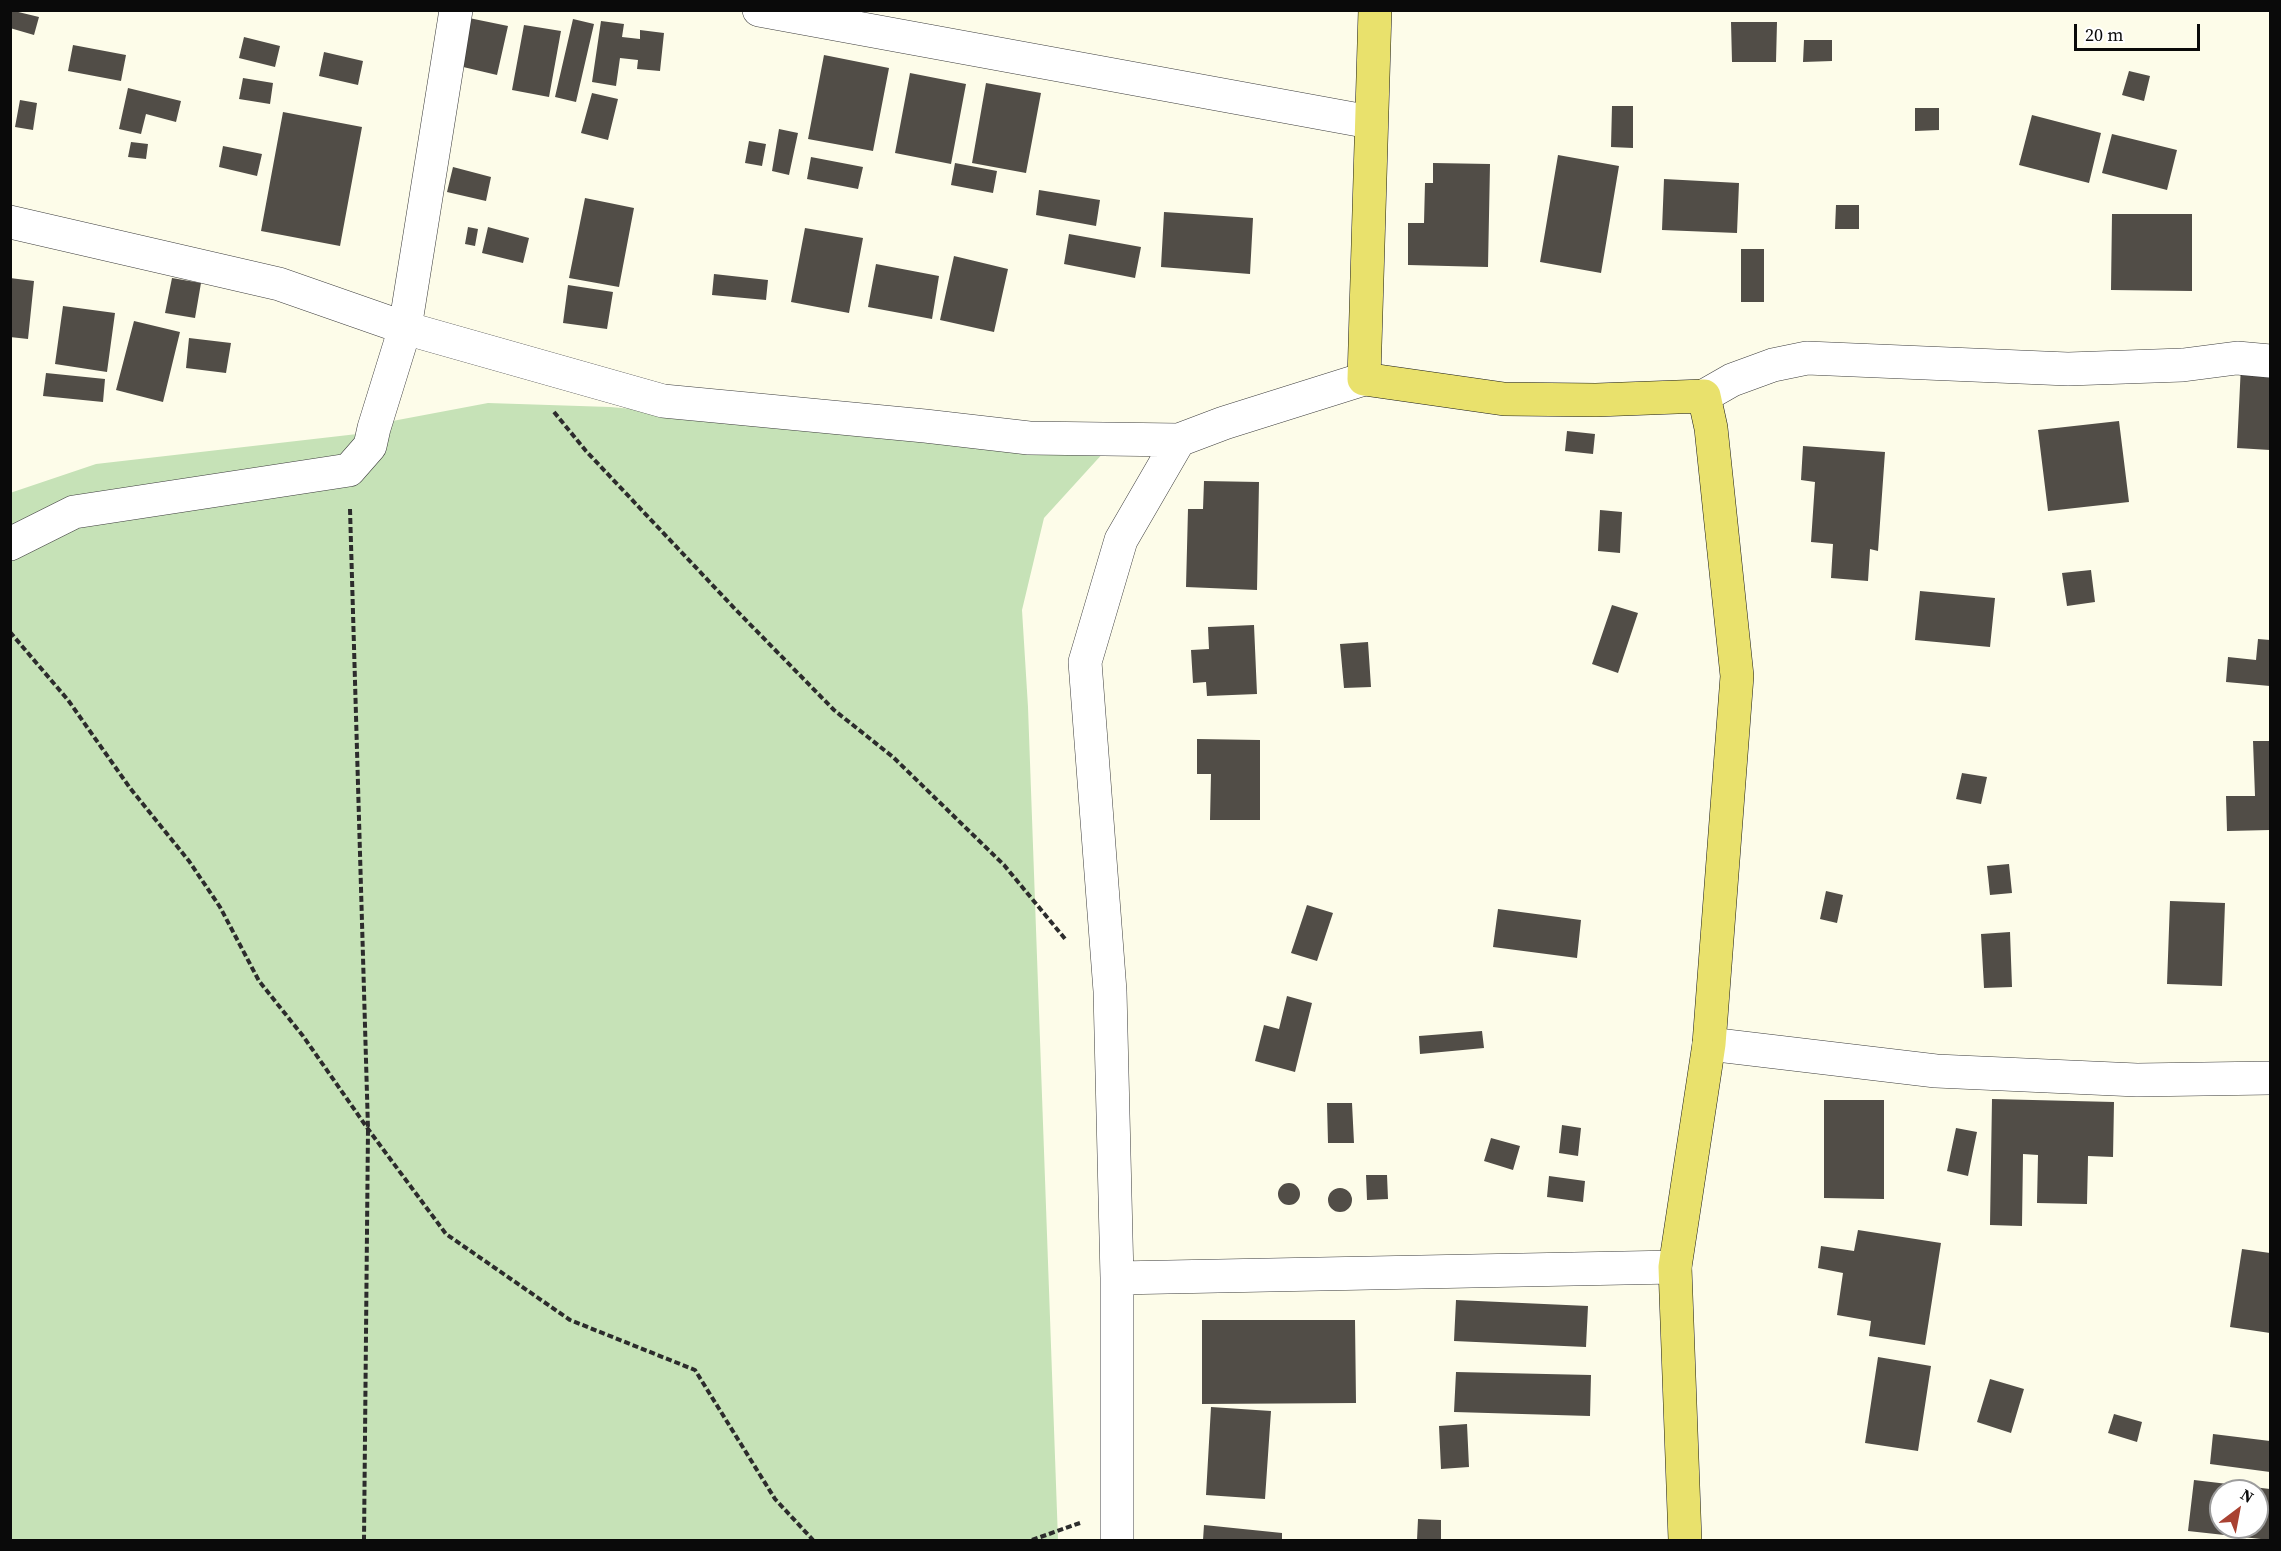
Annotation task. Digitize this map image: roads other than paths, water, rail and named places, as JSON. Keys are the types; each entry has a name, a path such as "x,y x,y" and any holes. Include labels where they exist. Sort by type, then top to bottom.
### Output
{"main road":[{"path":"1375,10 1364,379 1504,399 1596,400 1704,396 1711,428 1737,676 1709,1044 1675,1267 1685,1540"}],"street":[{"path":"10,544 74,512 349,470 370,446 405,328 456,10"},
{"path":"759,10 1370,122"},
{"path":"10,222 279,284 405,328 663,401 1029,438 1179,440 1224,423 1364,379"},
{"path":"1704,396 1732,380 1773,365 1807,358 2068,369 2183,365 2237,358 2271,361"},
{"path":"1117,1525 1117,1278 1110,991 1086,662 1121,540 1179,440"},
{"path":"1709,1044 1936,1071 2137,1080 2271,1078"},
{"path":"1117,1278 1675,1267"}]}
